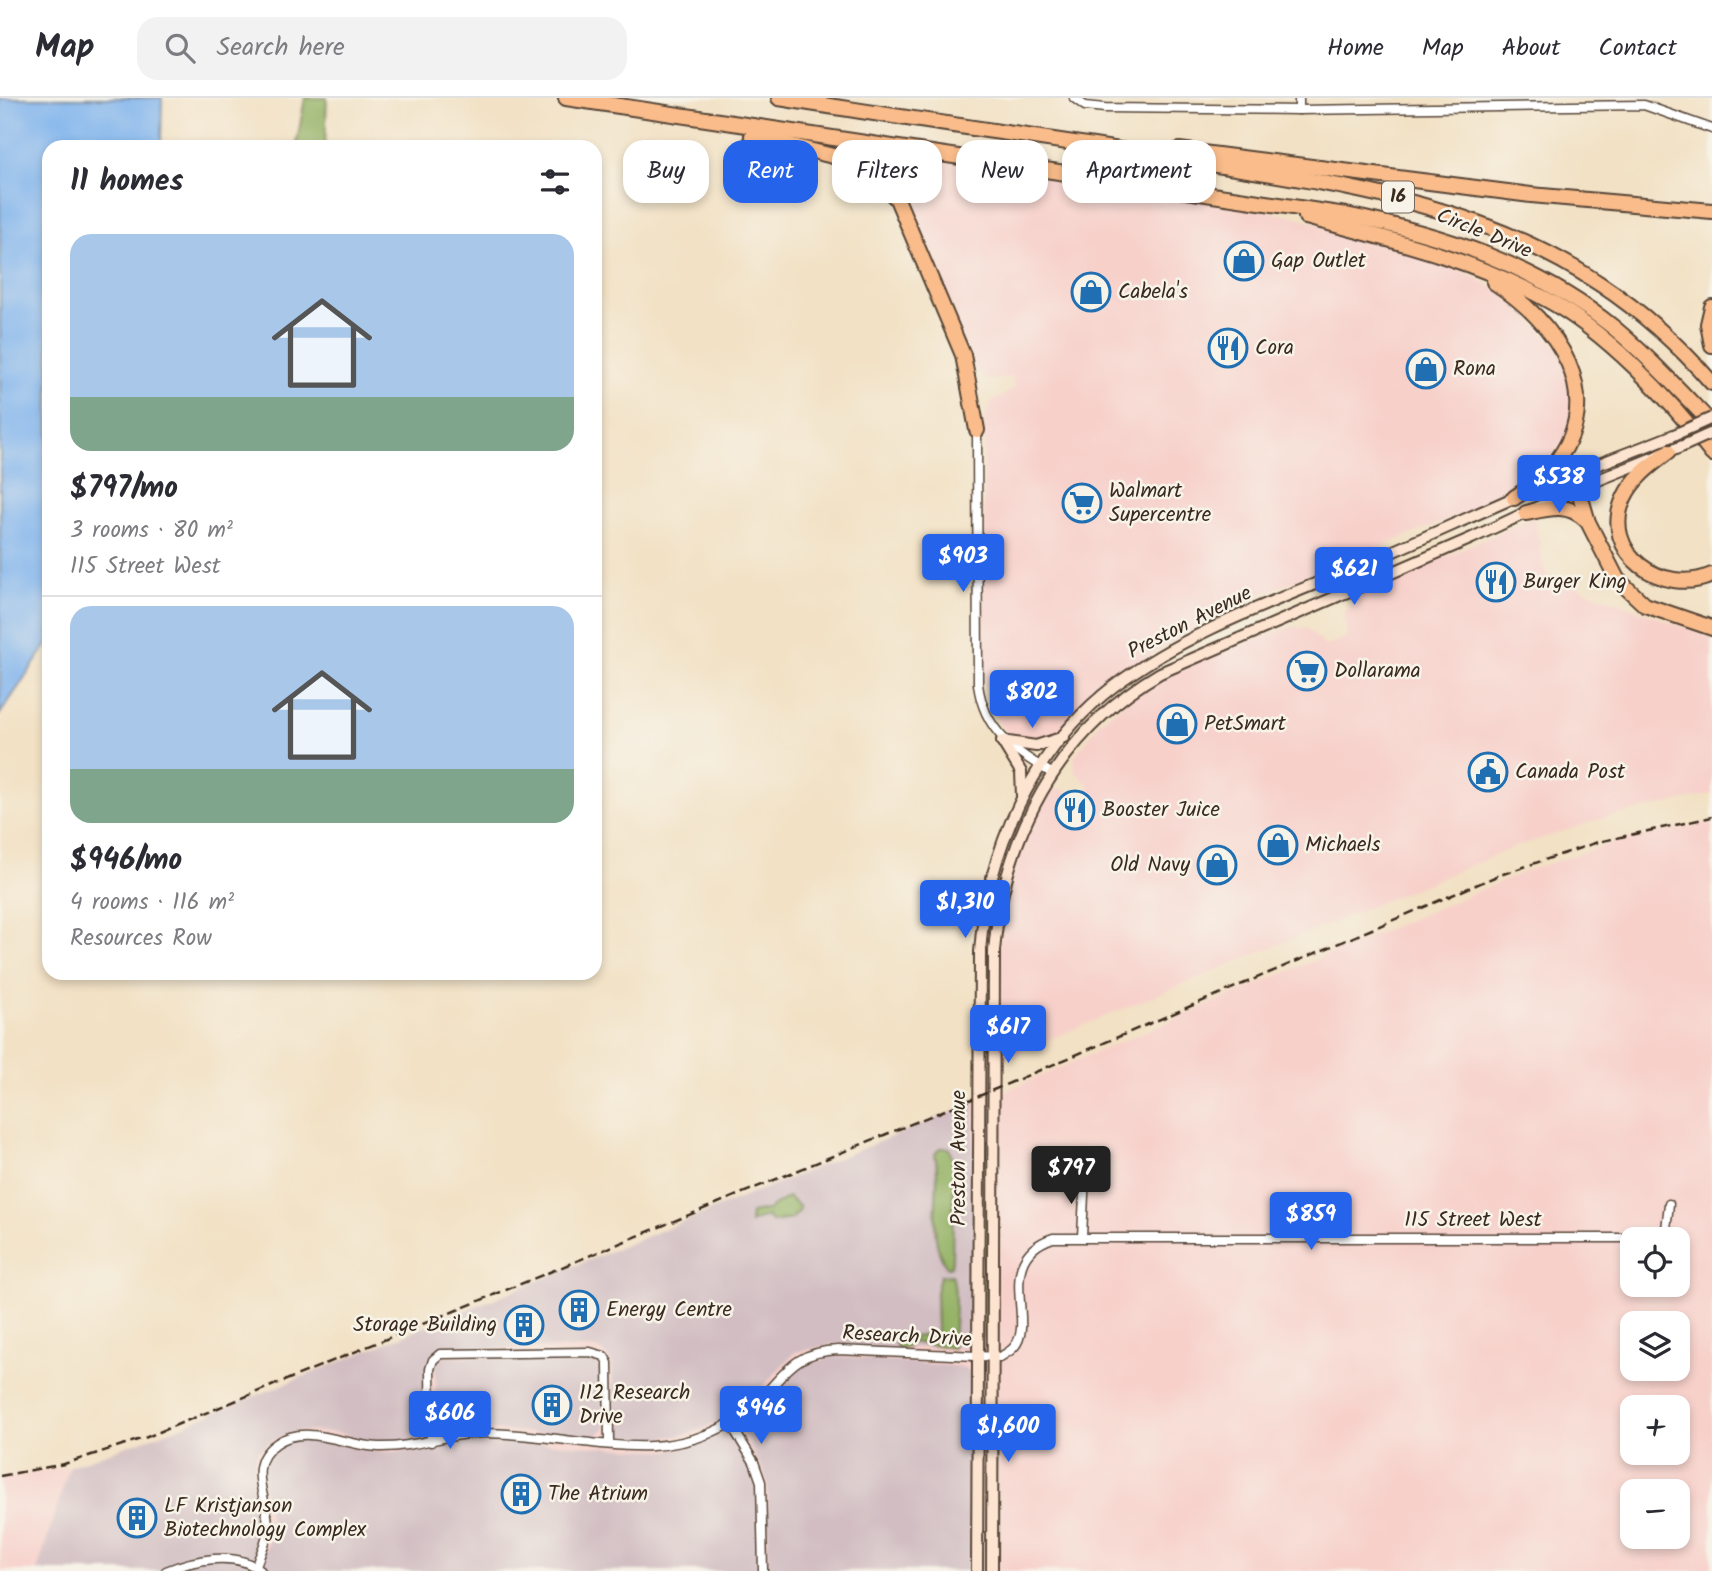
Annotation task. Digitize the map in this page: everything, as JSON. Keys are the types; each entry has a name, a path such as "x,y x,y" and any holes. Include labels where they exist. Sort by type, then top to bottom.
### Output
{"highway":[{"name":"Circle Drive","path":"566,98 1346,215 1425,232 1489,255 1528,274 1613,327 1650,359 1712,424"},
{"name":"Circle Drive","path":"779,98 1369,190 1474,220 1533,245 1587,276 1651,323 1712,383"},
{"path":"694,118 715,127 845,159 867,171 891,191 907,217 963,355 976,430"},
{"path":"1032,136 1089,138 1712,221"},
{"path":"1531,195 1712,211"},
{"path":"1286,208 1300,215 1433,251 1476,266 1567,312 1652,385 1712,454"},
{"path":"1433,251 1493,281 1523,304 1556,339 1572,370 1576,406 1566,445 1545,474 1514,498"},
{"path":"1712,307 1708,324 1712,345"},
{"path":"1668,452 1634,481 1624,498 1620,516 1625,545 1644,569 1667,581 1690,582 1712,576"},
{"path":"1583,472 1578,488 1588,522 1617,579 1645,605 1712,628"},
{"path":"1526,513 1567,507 1576,510 1588,522"}],"main road":[{"name":"Preston Avenue","path":"977,1571 981,936 992,874 1021,799 1041,767 1064,737 1114,686 1176,647 1514,498 1712,418"},
{"name":"Preston Avenue","path":"992,1571 996,935 1011,856 1053,774 1093,725 1131,692 1160,673 1578,488 1712,433"},
{"path":"1002,741 1036,746 1064,737"},
{"path":"1002,741 1021,772 1021,799"}],"street":[{"path":"1074,98 1085,106 1105,108 1299,110 1644,105 1712,129"},
{"path":"1299,98 1299,110"},
{"path":"976,430 978,684 988,721 1002,741 1053,774"},
{"path":"1082,1237 1086,1172"},
{"name":"115 Street West","path":"992,1358 1007,1352 1018,1340 1021,1271 1028,1255 1047,1240 1082,1237 1656,1238 1666,1229 1669,1204"},
{"name":"Research Drive","path":"258,1569 268,1528 259,1472 263,1459 273,1446 301,1434 376,1447 486,1433 636,1446 678,1443 730,1423 756,1404 790,1365 811,1354 838,1350 992,1358"},
{"path":"431,1442 430,1369 433,1360 440,1354 590,1352 602,1355 608,1363 608,1443"},
{"path":"730,1423 754,1462 761,1482 763,1571"},
{"path":"166,1571 193,1560 237,1561 258,1569"}],"shaded area":[{"path":"942,160 956,162 956,203 1048,203 1048,177 1062,179 1062,203 1216,203 1263,210 1301,218 1452,265 1503,293 1562,351 1574,405 1564,443 1530,483 1495,501 1227,608 1128,670 1056,735 1042,742 1013,738 1001,727 990,706 983,672 984,420 991,402 1014,389 1012,377 986,380 976,371 908,213 908,203 942,203"},
{"path":"1534,517 1546,575 1712,638 1712,794 1604,818 1515,847 999,1060 997,970 1003,909 1019,850 1050,791 1061,789 1082,799 1090,786 1075,772 1074,757 1100,722 1152,681 1194,661 1291,627 1307,628 1325,646 1347,637 1344,613 1360,594"},
{"path":"1712,822 1712,1571 0,1571 0,1479 70,1466 172,1430 997,1094 1526,871 1618,841"},
{"path":"974,1103 974,1252 969,1339 966,1347 878,1348 836,1344 795,1352 749,1401 718,1423 689,1434 643,1441 621,1438 613,1431 612,1363 602,1351 591,1348 442,1349 432,1354 426,1366 426,1432 421,1440 408,1443 395,1440 390,1444 379,1444 353,1440 347,1435 333,1432 297,1431 279,1437 258,1451 254,1461 254,1480 264,1527 251,1568 255,1571 37,1571 70,1466 172,1430"},
{"path":"593,1355 599,1358 605,1370 605,1428 597,1437 488,1430 446,1434 438,1430 435,1367 442,1357"},
{"path":"835,1356 963,1367 972,1373 972,1571 768,1571 768,1487 764,1472 742,1434 742,1423 770,1400 801,1366"},
{"path":"727,1433 750,1466 757,1483 758,1571 267,1571 262,1563 272,1530 263,1485 264,1468 271,1453 292,1440 316,1440 378,1452 413,1451 479,1439 669,1451"}],"green space":[{"path":"305,98 327,98 325,140 297,140"},
{"path":"987,1097 987,1327 983,1339 983,1099"},
{"path":"940,1148 949,1148 954,1165 952,1259 951,1266 947,1267 940,1255 935,1227 935,1154"},
{"path":"788,1197 799,1206 799,1211 792,1219 771,1222 767,1216 750,1223 751,1213 767,1210"},
{"path":"952,1275 955,1300 953,1348 911,1342 906,1348 897,1348 895,1341 937,1332 936,1292 940,1276"}],"water":[{"path":"0,98 162,98 161,140 42,140 42,652 0,714"}],"railway":[{"path":"0,1476 64,1464 147,1437 972,1099 1497,876 1598,842 1712,817"}],"place":[{"name":"Gap Outlet","path":"1244,261"},
{"name":"Cabela's","path":"1091,292"},
{"name":"Cora","path":"1228,348"},
{"name":"Rona","path":"1426,369"},
{"name":"Walmart Supercentre","path":"1082,503"},
{"name":"Burger King","path":"1496,582"},
{"name":"Dollarama","path":"1307,671"},
{"name":"PetSmart","path":"1177,724"},
{"name":"Canada Post","path":"1488,772"},
{"name":"Booster Juice","path":"1075,810"},
{"name":"Michaels","path":"1278,845"},
{"name":"Old Navy","path":"1217,865"},
{"name":"Energy Centre","path":"579,1310"},
{"name":"Storage Building","path":"524,1325"},
{"name":"112 Research Drive","path":"552,1405"},
{"name":"The Atrium","path":"521,1494"},
{"name":"LF Kristjanson Biotechnology Complex","path":"137,1518"}]}
